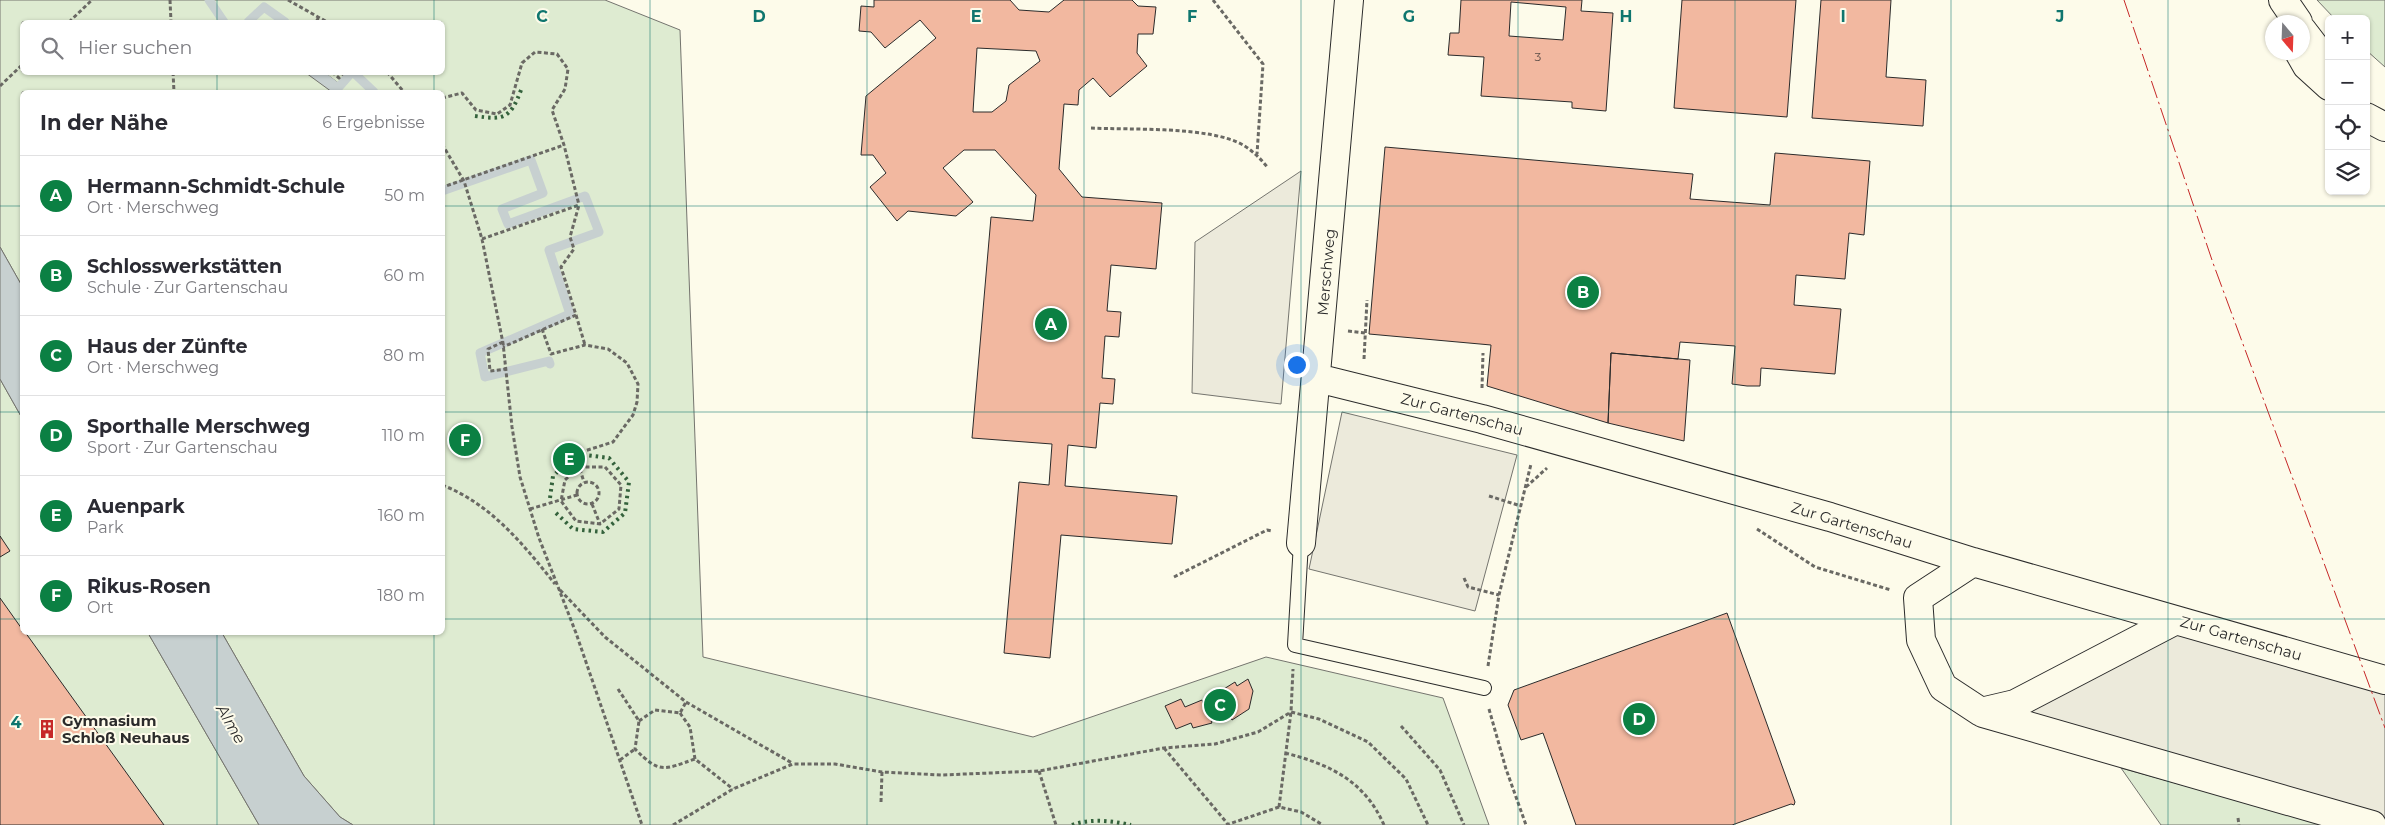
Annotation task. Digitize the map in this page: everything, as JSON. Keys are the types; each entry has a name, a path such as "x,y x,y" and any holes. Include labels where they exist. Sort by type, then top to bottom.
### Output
{"main road":[{"name":"Merschweg","path":"1302,540 1348,0"},
{"path":"2268,0 2276,15"},
{"path":"2283,0 2293,15"},
{"path":"2310,42 2325,62"},
{"path":"2304,60 2307,66 2325,82"},
{"path":"2370,104 2385,111"},
{"path":"2370,120 2385,127"},
{"name":"Zur Gartenschau","path":"1317,378 1540,435 1830,517 1973,562 2385,680"},
{"path":"1973,562 1918,598 1921,640 1943,687 1981,712 2372,825"},
{"path":"1981,712 2014,704 2176,620"}],"lane":[{"path":"1302,540 1295,645 1484,688"}],"path":[{"path":"86,6 87,0"},
{"path":"70,20 92,0"},
{"path":"170,0 171,20"},
{"path":"288,0 324,20"},
{"path":"1213,0 1263,64 1257,155"},
{"path":"445,97 462,93 476,110 497,114 510,105 522,63 535,52 557,54 568,69 565,90 552,110 564,145 579,205 570,237 574,248 560,267 585,345"},
{"path":"0,86 20,67"},
{"path":"173,75 174,90"},
{"path":"390,75 402,90"},
{"path":"1091,128 1202,133 1241,144 1257,155 1268,168"},
{"path":"445,186 564,145"},
{"path":"445,152 464,181 482,239 503,347 520,477 642,825"},
{"path":"482,239 579,205"},
{"path":"1362,388 1367,300"},
{"path":"503,347 576,315"},
{"path":"542,329 551,354 585,345 608,349 627,364 638,384 637,402 633,415 613,442 575,454 584,482"},
{"path":"502,342 488,349 490,371 506,369"},
{"path":"1526,825 1506,769 1484,688 1499,594 1540,435"},
{"path":"579,467 605,467 621,485 619,509 600,524 576,521 561,501 565,480 579,467"},
{"path":"584,482 593,483 599,489 599,498 592,504 583,503 577,495 578,488 584,482"},
{"path":"445,486 462,492 515,534 558,588 605,637 686,702 793,764"},
{"path":"1737,491 1737,515 1814,567 1918,598"},
{"path":"530,509 577,495"},
{"path":"1489,496 1521,506"},
{"path":"592,504 600,524"},
{"path":"1174,577 1267,530 1302,540"},
{"path":"1464,578 1468,587 1499,594"},
{"path":"1279,807 1291,712 1295,645"},
{"path":"618,689 639,721 635,749 619,760"},
{"path":"680,713 686,702"},
{"path":"639,721 655,710 680,713 690,727 695,759 733,789"},
{"path":"673,825 733,789 793,764 835,764 882,772 941,775 1039,771 1164,748 1215,744 1258,732 1291,712 1319,719 1368,742 1406,780 1428,825"},
{"path":"1401,726 1440,770 1464,825"},
{"path":"1164,748 1227,824 1279,807 1301,812 1323,825"},
{"path":"635,749 651,765 666,769 695,759"},
{"path":"1285,752 1316,761 1350,780 1376,808 1384,825"},
{"path":"1039,771 1056,825"},
{"path":"881,802 882,772"}],"green space":[{"path":"0,0 605,0 680,30 703,657 1033,737 1266,657 1443,698 1489,825 353,825 340,817 304,776 223,635 445,635 445,90 20,90 20,282 0,247"},
{"path":"2317,0 2385,0 2385,67 2370,54 2370,15 2331,15"},
{"path":"0,379 20,414 20,635 149,635 259,825 0,825"},
{"path":"2121,768 2328,825 2161,825"}],"shaded area":[{"path":"1301,171 1281,404 1192,393 1195,242"},
{"path":"1342,412 1517,455 1475,611 1309,569"},
{"path":"2177,627 2385,687 2385,825 2002,724"}],"water":[{"path":"309,75 328,75 341,85 336,90 329,90"},
{"path":"0,247 20,282 20,414 0,379"},
{"name":"Alme","path":"149,635 223,635 304,776 340,817 353,825 259,825"}],"building":[{"path":"874,0 1010,0 1019,10 1049,12 1064,0 1132,0 1138,6 1156,7 1153,34 1138,34 1137,53 1147,66 1110,97 1093,78 1079,90 1078,105 1064,104 1059,169 1082,197 1162,203 1156,269 1111,265 1107,311 1121,312 1119,337 1105,336 1102,378 1115,379 1113,404 1100,403 1096,448 1068,445 1065,486 1177,496 1172,544 1061,535 1050,658 1004,653 1019,482 1049,485 1052,444 972,438 991,217 1033,221 1036,195 995,150 964,150 943,168 973,202 956,216 908,211 897,221 870,187 886,173 873,155 861,155 866,96 936,38 920,20 885,48 871,32 859,31 861,6 874,7","holes":["977,48 1036,51 1040,61 1009,85 1006,101 992,112 973,112"]},
{"path":"1461,0 1582,0 1581,11 1613,13 1606,111 1572,108 1572,102 1481,96 1484,57 1448,55 1450,33 1459,33","holes":["1511,2 1566,7 1563,40 1509,36"]},
{"path":"1682,0 1796,0 1787,117 1674,108"},
{"path":"1821,0 1891,0 1886,77 1926,80 1923,126 1812,118"},
{"path":"1385,147 1693,174 1690,199 1770,205 1775,153 1870,161 1864,235 1849,233 1845,279 1796,275 1794,305 1841,309 1835,374 1761,368 1760,386 1747,386 1732,384 1735,346 1680,342 1678,359 1611,353 1608,423 1487,386 1491,345 1369,334"},
{"path":"1611,353 1690,360 1684,441 1608,423"},
{"path":"0,536 10,551 0,557"},
{"name":"Gymnasium Schloß Neuhaus","path":"0,598 20,626 20,635 27,635 164,825 0,825"},
{"path":"1727,613 1795,802 1794,805 1791,804 1732,825 1576,825 1543,733 1521,740 1508,705 1514,690"},
{"path":"1248,679 1253,691 1249,709 1232,720 1231,718 1211,721 1212,723 1193,728 1191,723 1176,729 1165,706 1181,699 1185,707 1202,700 1203,703 1221,695 1219,692 1235,682 1237,686"}],"waterway":[{"path":"209,0 223,20"},
{"path":"250,20 264,7 282,20"},
{"path":"321,75 338,88 349,75"},
{"path":"356,75 372,90"},
{"path":"445,190 531,160 543,193 502,209 508,224 585,196 599,232 549,250 570,314 480,353 485,377 549,361 550,364"}],"hedge":[{"path":"475,116 493,118 505,115 513,107 521,90"},
{"path":"556,513 573,529 603,532 625,513 629,482 609,458 586,455"},
{"path":"550,498 553,476 570,460"},
{"path":"1072,825 1094,821 1109,821 1131,825"}],"power":[{"path":"2124,0 2213,263 2385,728"}],"place":[{"name":"Schlosswerkstätten","path":"1583,292"},
{"name":"Hermann-Schmidt-Schule","path":"1051,324"},
{"name":"Rikus-Rosen","path":"465,440"},
{"name":"Auenpark","path":"569,459"},
{"name":"Haus der Zünfte","path":"1220,705"},
{"name":"Sporthalle Merschweg","path":"1639,719"},
{"name":"Gymnasium Schloß Neuhaus","path":"47,729"}]}
